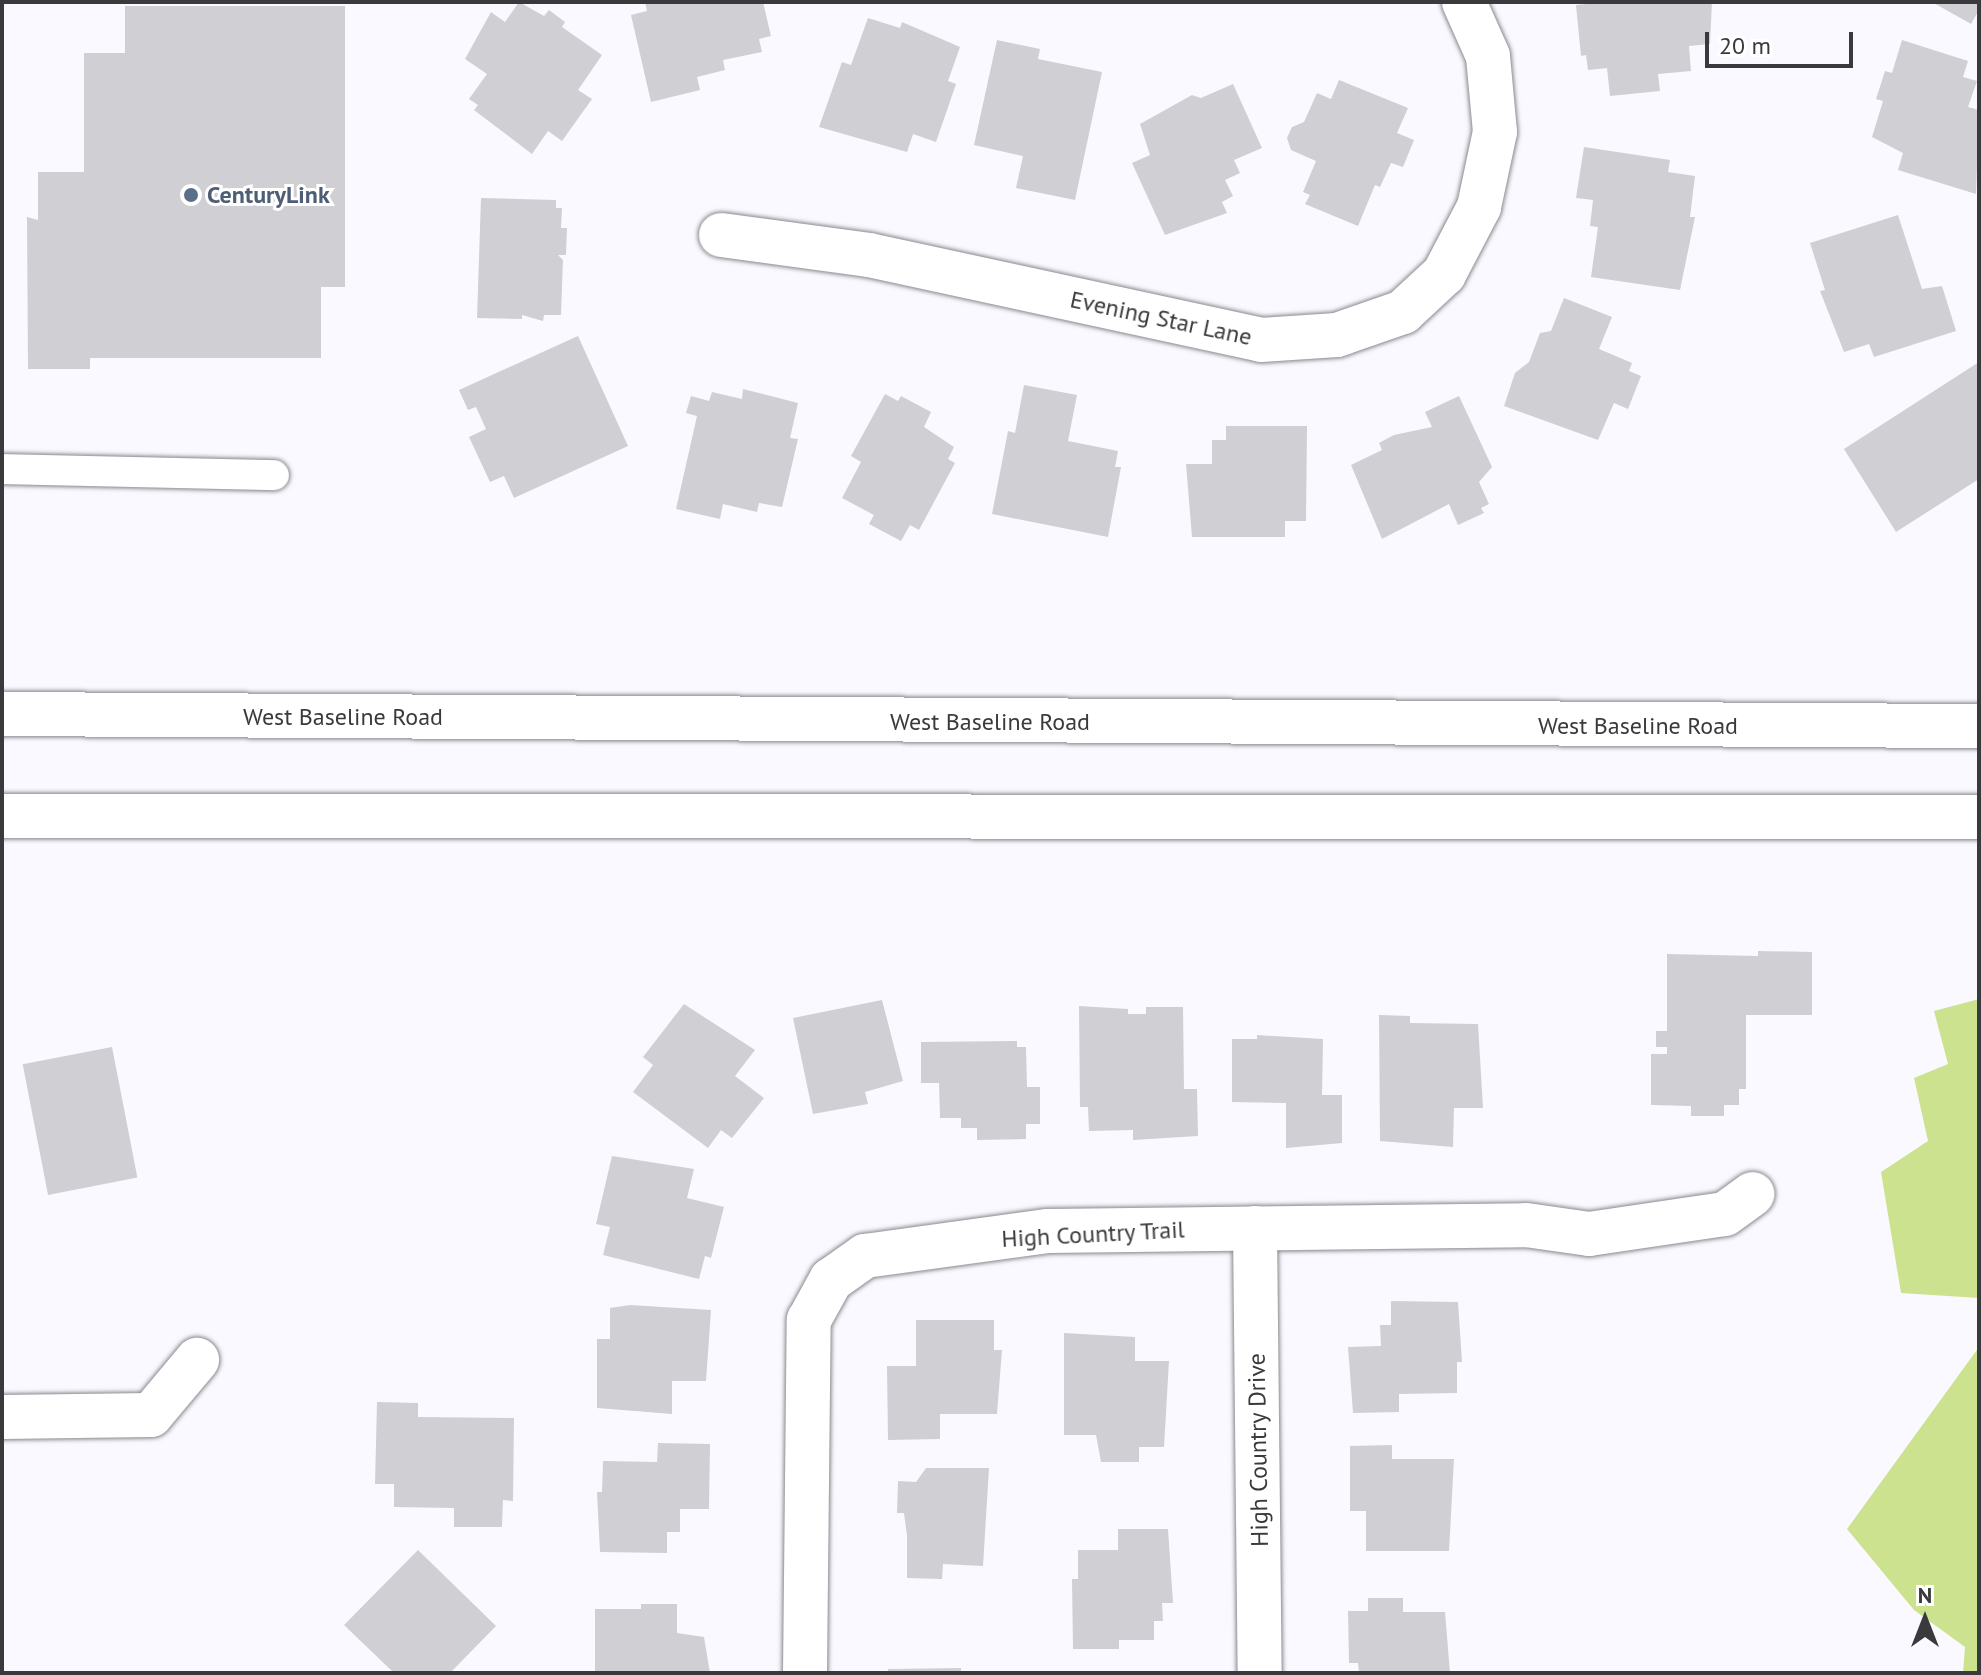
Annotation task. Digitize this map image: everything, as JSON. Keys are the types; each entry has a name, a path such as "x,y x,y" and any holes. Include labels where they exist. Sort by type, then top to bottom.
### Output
{"main road":[{"name":"Evening Star Lane","path":"721,235 869,255 1261,340 1337,335 1403,312 1444,274 1479,207 1495,132 1488,56 1464,2"},
{"name":"West Baseline Road","path":"2,714 1979,726"},
{"path":"2,816 1979,817"},
{"name":"High Country Trail","path":"805,1673 809,1320 831,1280 865,1256 1048,1231 1526,1225 1589,1234 1725,1214 1753,1194"},
{"name":"High Country Drive","path":"1255,1228 1260,1673"},
{"path":"2,1417 151,1415 197,1360"}],"lane":[{"path":"2,469 274,475"}],"green space":[{"path":"1979,999 1979,1298 1901,1293 1881,1172 1928,1141 1914,1078 1948,1064 1934,1011"},
{"path":"1979,1347 1979,1673 1963,1673 1965,1647 1914,1610 1847,1529"}],"building":[{"path":"519,2 544,16 549,10 565,22 562,27 602,55 578,90 592,99 562,141 548,131 532,154 474,110 478,105 469,99 487,74 465,59 491,12 505,22"},
{"path":"645,2 763,2 771,36 759,39 762,52 723,60 725,70 697,77 700,90 651,102 631,15 647,11"},
{"path":"1712,2 1710,44 1689,46 1691,71 1658,74 1660,91 1610,96 1607,68 1588,70 1586,55 1581,56 1576,5"},
{"path":"1932,2 1979,2 1979,10 1971,24"},
{"name":"CenturyLink","path":"125,6 345,6 345,287 321,287 321,358 90,358 90,369 28,369 27,217 38,220 38,172 84,172 84,53 125,53"},
{"path":"868,18 900,28 902,22 960,47 948,81 956,84 936,142 913,134 907,152 819,127 842,62 851,65"},
{"path":"997,40 1040,49 1038,59 1102,72 1075,200 1016,188 1023,156 974,145"},
{"path":"1902,40 1968,61 1963,77 1977,81 1968,107 1979,110 1976,194 1898,170 1903,153 1872,137 1883,101 1876,99 1885,71 1892,73"},
{"path":"1339,80 1408,108 1397,133 1414,140 1403,167 1391,163 1380,187 1375,185 1358,226 1305,204 1310,195 1303,192 1316,161 1291,150 1287,138 1292,127 1304,122 1317,93 1331,99"},
{"path":"1233,84 1262,148 1234,160 1240,173 1225,180 1233,196 1222,202 1227,213 1165,235 1132,163 1150,155 1140,124 1192,95 1201,98"},
{"path":"1584,147 1670,160 1668,172 1695,176 1690,217 1695,217 1680,290 1591,277 1598,227 1590,226 1593,200 1576,198"},
{"path":"481,198 556,200 556,208 562,208 561,228 567,228 566,255 558,255 563,260 561,315 544,315 543,321 522,315 522,319 477,318"},
{"path":"1898,215 1922,289 1942,286 1956,331 1874,357 1869,344 1844,352 1820,291 1825,290 1810,243"},
{"path":"1564,298 1612,317 1599,349 1632,363 1629,371 1641,376 1628,409 1614,403 1598,440 1504,406 1515,373 1529,362 1540,333 1551,331"},
{"path":"578,336 628,446 514,498 504,476 490,482 469,437 486,429 476,407 468,410 459,390"},
{"path":"1979,362 1979,479 1896,532 1844,449"},
{"path":"1024,385 1077,395 1068,441 1118,451 1115,467 1121,467 1108,537 992,514 1008,431 1015,433"},
{"path":"743,389 798,403 790,438 798,439 782,507 759,503 757,512 723,504 720,519 676,509 697,416 686,413 691,396 709,401 712,392 742,399"},
{"path":"885,394 898,401 901,396 931,412 924,427 954,447 948,459 955,463 919,530 910,525 901,541 869,524 874,515 842,498 861,462 851,456"},
{"path":"1459,396 1492,467 1479,482 1489,504 1481,508 1484,513 1458,525 1449,504 1382,539 1351,465 1382,450 1379,443 1394,435 1432,427 1425,412"},
{"path":"1226,426 1307,426 1306,521 1285,521 1285,537 1192,537 1186,464 1212,464 1212,440 1226,440"},
{"path":"1758,951 1812,952 1812,1015 1746,1015 1746,1089 1739,1089 1739,1105 1724,1105 1724,1116 1691,1116 1691,1106 1651,1105 1651,1054 1667,1054 1667,1047 1656,1047 1656,1031 1667,1031 1667,954 1758,956"},
{"path":"882,1000 903,1081 865,1092 868,1104 813,1114 793,1018"},
{"path":"684,1004 755,1050 735,1076 764,1098 732,1138 721,1130 708,1148 633,1092 653,1065 643,1057"},
{"path":"1079,1006 1128,1009 1128,1014 1146,1014 1146,1007 1183,1007 1184,1089 1197,1089 1198,1136 1133,1140 1133,1130 1089,1131 1088,1107 1080,1107"},
{"path":"1379,1015 1410,1016 1410,1023 1478,1024 1483,1108 1454,1108 1453,1147 1380,1141"},
{"path":"1257,1035 1323,1039 1322,1095 1342,1095 1342,1143 1286,1148 1286,1103 1232,1102 1232,1039 1257,1039"},
{"path":"1017,1041 1017,1047 1026,1047 1027,1087 1040,1087 1040,1124 1026,1124 1026,1139 977,1140 977,1128 961,1128 961,1118 940,1118 939,1083 921,1083 921,1042"},
{"path":"112,1047 137,1178 48,1195 23,1064"},
{"path":"612,1156 694,1169 687,1198 724,1207 711,1258 705,1256 699,1279 603,1255 610,1227 596,1224"},
{"path":"1391,1301 1458,1302 1462,1362 1457,1362 1457,1393 1399,1394 1399,1412 1353,1413 1348,1347 1381,1346 1380,1325 1391,1325"},
{"path":"630,1305 711,1310 706,1381 672,1381 672,1414 597,1408 597,1339 610,1339 610,1308"},
{"path":"916,1320 994,1320 994,1350 1002,1350 997,1414 940,1414 940,1439 888,1440 887,1366 916,1366"},
{"path":"1064,1333 1135,1337 1135,1361 1169,1361 1164,1447 1139,1447 1139,1462 1101,1462 1096,1435 1064,1435"},
{"path":"377,1402 418,1403 418,1417 514,1418 513,1501 503,1500 502,1527 454,1527 454,1508 394,1507 394,1484 375,1484"},
{"path":"658,1443 710,1444 709,1509 680,1509 680,1532 667,1532 667,1553 600,1552 597,1492 602,1492 603,1461 657,1462"},
{"path":"1392,1445 1392,1459 1454,1459 1449,1551 1366,1551 1366,1511 1350,1511 1350,1446"},
{"path":"926,1468 989,1468 983,1566 943,1564 942,1579 907,1578 904,1513 897,1513 898,1481 916,1482"},
{"path":"1118,1529 1168,1529 1173,1603 1162,1603 1163,1621 1154,1621 1154,1640 1119,1640 1119,1649 1073,1649 1072,1579 1078,1579 1078,1550 1118,1550"},
{"path":"418,1550 496,1626 450,1673 394,1673 344,1625"},
{"path":"1368,1598 1403,1598 1403,1612 1445,1612 1450,1673 1359,1673 1358,1663 1349,1663 1348,1611 1368,1611"},
{"path":"641,1604 677,1604 677,1633 704,1637 710,1673 595,1673 595,1609 641,1609"},
{"path":"961,1668 961,1673 888,1673 888,1669"}],"place":[{"name":"CenturyLink","path":"191,195"}]}
